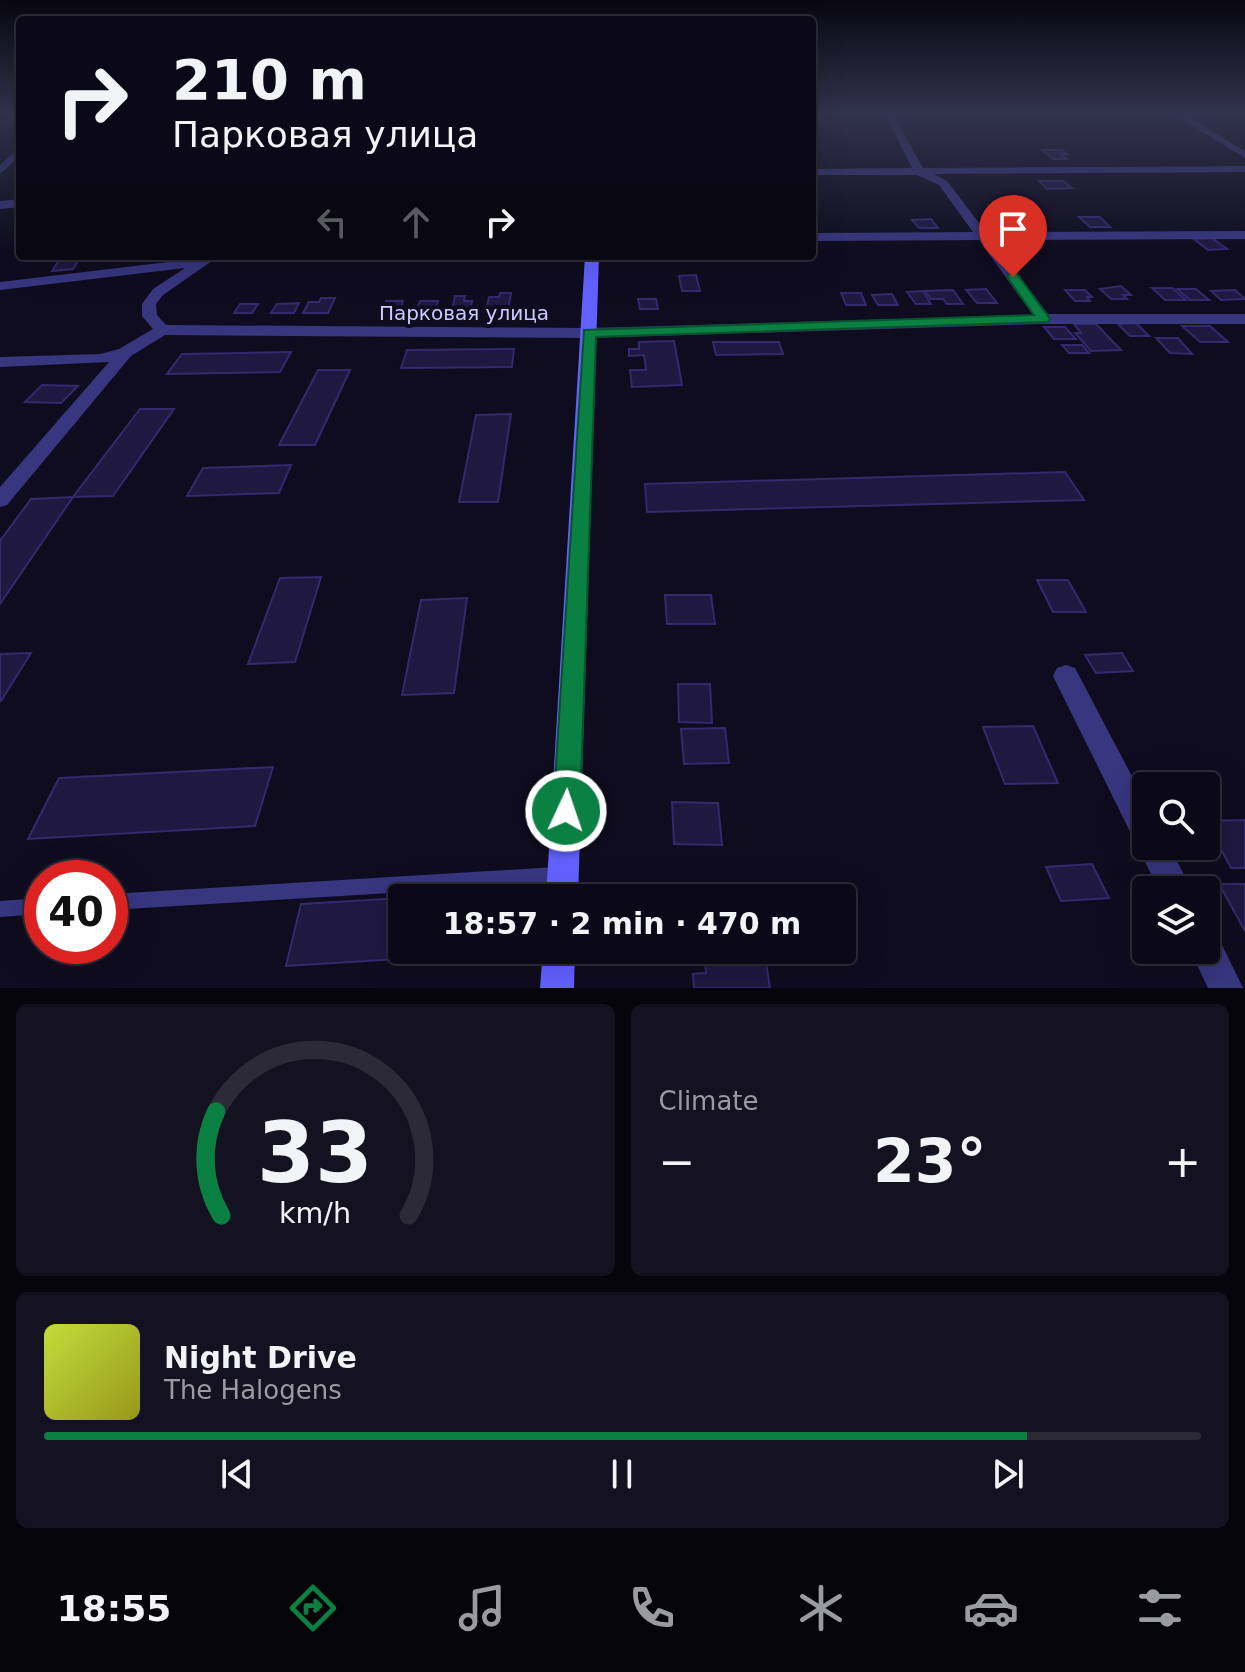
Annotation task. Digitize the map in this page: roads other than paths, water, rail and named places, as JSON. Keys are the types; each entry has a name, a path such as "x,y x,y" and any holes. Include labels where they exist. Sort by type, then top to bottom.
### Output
{"street":[{"path":"914,160 920,172 943,183 1044,319"},
{"path":"816,172 1245,169"},
{"path":"816,237 1245,235"},
{"path":"0,286 200,260"},
{"path":"0,500 125,353 162,330 150,316 149,304 158,292 206,260"},
{"path":"563,884 592,260"},
{"name":"Парковая улица","path":"162,330 589,333 1044,319 1245,319"},
{"path":"0,362 100,359 125,353"},
{"path":"1066,676 1132,806"},
{"path":"557,988 558,964"},
{"path":"1214,964 1226,988"}],"lane":[{"path":"128,901 563,875"},
{"path":"0,909 24,907"}]}
